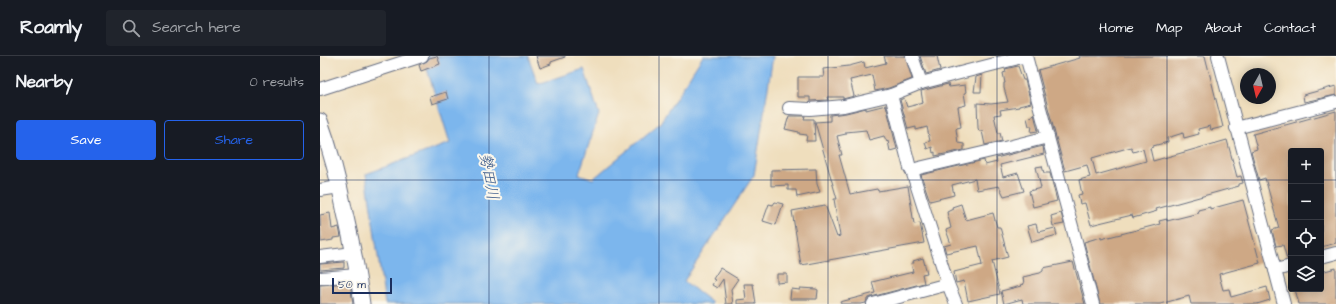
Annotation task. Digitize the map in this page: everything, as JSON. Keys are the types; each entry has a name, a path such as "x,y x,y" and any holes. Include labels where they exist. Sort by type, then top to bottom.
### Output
{"main road":[{"path":"320,121 324,142 340,187 354,253 362,304"}],"street":[{"path":"912,56 921,83"},
{"path":"789,108 810,109 844,106 891,95 921,83 1026,56 1093,304"},
{"path":"1218,56 1284,304"},
{"path":"320,89 419,57"},
{"path":"891,95 910,168 956,304"},
{"path":"1236,128 1336,102"},
{"path":"912,171 919,168 1048,137"},
{"path":"320,190 340,187"},
{"path":"320,257 354,253"},
{"path":"1324,257 1336,253"},
{"path":"1275,270 1288,267"},
{"path":"320,278 357,275"},
{"path":"873,304 948,284"}],"water":[{"name":"勢田川","path":"423,56 528,56 538,84 584,69 599,114 579,174 593,179 660,123 703,56 773,56 754,175 684,281 712,304 385,304 366,174 450,143"}],"building":[{"path":"437,56 440,64 421,71 419,65 427,61 429,58"},
{"path":"536,56 565,56 565,57 540,68"},
{"path":"884,56 905,56 912,79 889,88 875,91 872,75 850,80 854,96 843,99 843,97 827,97 828,100 810,101 810,97 798,97 798,77 824,77 823,69 849,66 864,62 865,68 886,63"},
{"path":"920,56 937,56 940,70 926,74"},
{"path":"1079,56 1205,56 1223,127 1211,130 1210,126 1198,129 1199,134 1184,138 1183,133 1167,138 1168,142 1150,148 1153,161 1227,140 1237,177 1241,176 1243,183 1239,184 1239,186 1156,209 1157,211 1133,218 1132,215 1091,225 1085,203 1080,204 1078,195 1082,194 1079,180 1090,177 1087,165 1065,171 1038,70 1080,58","holes":["1131,147 1133,152 1143,149 1146,161 1096,175 1092,158"]},
{"path":"1018,66 1023,80 1025,80 1031,103 1019,107 1000,110 1001,114 994,115 998,133 1000,133 1002,141 985,145 982,131 979,131 978,128 977,103 991,104 1008,102 1004,88 1005,83 1003,73 1006,72 1005,69"},
{"path":"982,75 981,92 974,92 976,77"},
{"path":"948,84 949,87 965,85 966,93 964,93 966,105 958,107 961,127 956,129 958,143 964,144 964,150 935,156 935,152 933,153 932,147 927,149 925,142 930,141 927,127 916,130 916,127 908,129 900,100 904,98 907,107 923,103 921,91"},
{"path":"1336,86 1336,95 1304,102 1303,95"},
{"path":"446,92 448,99 432,104 430,97"},
{"path":"886,105 897,149 890,151 888,141 887,142 884,136 869,140 866,130 846,132 846,134 837,136 842,155 839,155 850,194 877,189 878,191 908,186 914,224 920,223 924,243 801,265 792,211 825,205 837,237 840,236 834,199 837,199 815,122 830,121 830,115 866,108 866,110"},
{"path":"1336,111 1336,243 1324,246 1324,148 1288,148 1288,259 1283,245 1276,246 1272,230 1279,228 1265,178 1259,180 1251,151 1257,149 1253,134"},
{"path":"1034,113 1038,131 1031,132 1032,126 1029,126 1027,118 1033,116"},
{"path":"789,116 805,116 804,119 814,119 815,141 806,141 807,135 785,129"},
{"path":"1043,146 1044,154 1000,165 1003,177 1018,173 1024,191 1004,196 999,186 977,190 975,179 952,185 954,195 930,201 921,175 984,160 985,165 997,162 996,158"},
{"path":"1042,166 1044,173 1050,173 1057,201 1033,207 1029,191 1041,188 1036,167"},
{"path":"816,169 817,184 820,192 797,197 796,190 788,190 788,185 771,186 771,170"},
{"path":"1243,200 1260,263 1219,274 1220,279 1223,290 1229,289 1231,297 1267,287 1270,300 1257,304 1191,304 1189,296 1160,304 1100,304 1084,242 1160,224 1159,221 1167,219 1167,221 1199,213 1198,210 1210,207 1210,209"},
{"path":"775,202 783,204 776,225 763,221 769,204 773,205"},
{"path":"961,204 966,220 993,213 997,227 1000,227 1008,257 992,261 1000,294 968,301 964,281 956,283 954,272 982,265 978,246 946,253 944,246 951,244 946,230 951,228 947,212 953,209 952,207"},
{"path":"330,213 332,229 339,227 341,237 321,242 320,215"},
{"path":"1061,213 1064,224 1053,226 1051,216"},
{"path":"1036,224 1038,232 1055,228 1057,235 1032,242 1027,226"},
{"path":"923,258 927,273 922,274 924,283 871,297 867,299 866,303 841,304 840,302 875,293 872,282 913,272 911,263"},
{"path":"344,262 344,268 320,270 320,264"},
{"path":"1073,262 1085,304 1023,304 1022,299 1004,304 1001,291 1021,286 1020,285 1024,284 1023,277 1040,273 1043,271 1043,268"},
{"path":"720,268 738,279 731,289 733,304 726,304 723,279 717,288 712,285 715,280 713,279"},
{"path":"1336,268 1336,304 1299,304 1296,292 1324,292 1324,271"},
{"path":"777,274 787,274 787,282 777,283"},
{"path":"350,283 353,304 320,304 320,285"},
{"path":"744,284 753,284 756,304 737,304 737,300 746,299"},
{"path":"800,288 818,290 817,299 790,299 791,289 800,290"}]}
